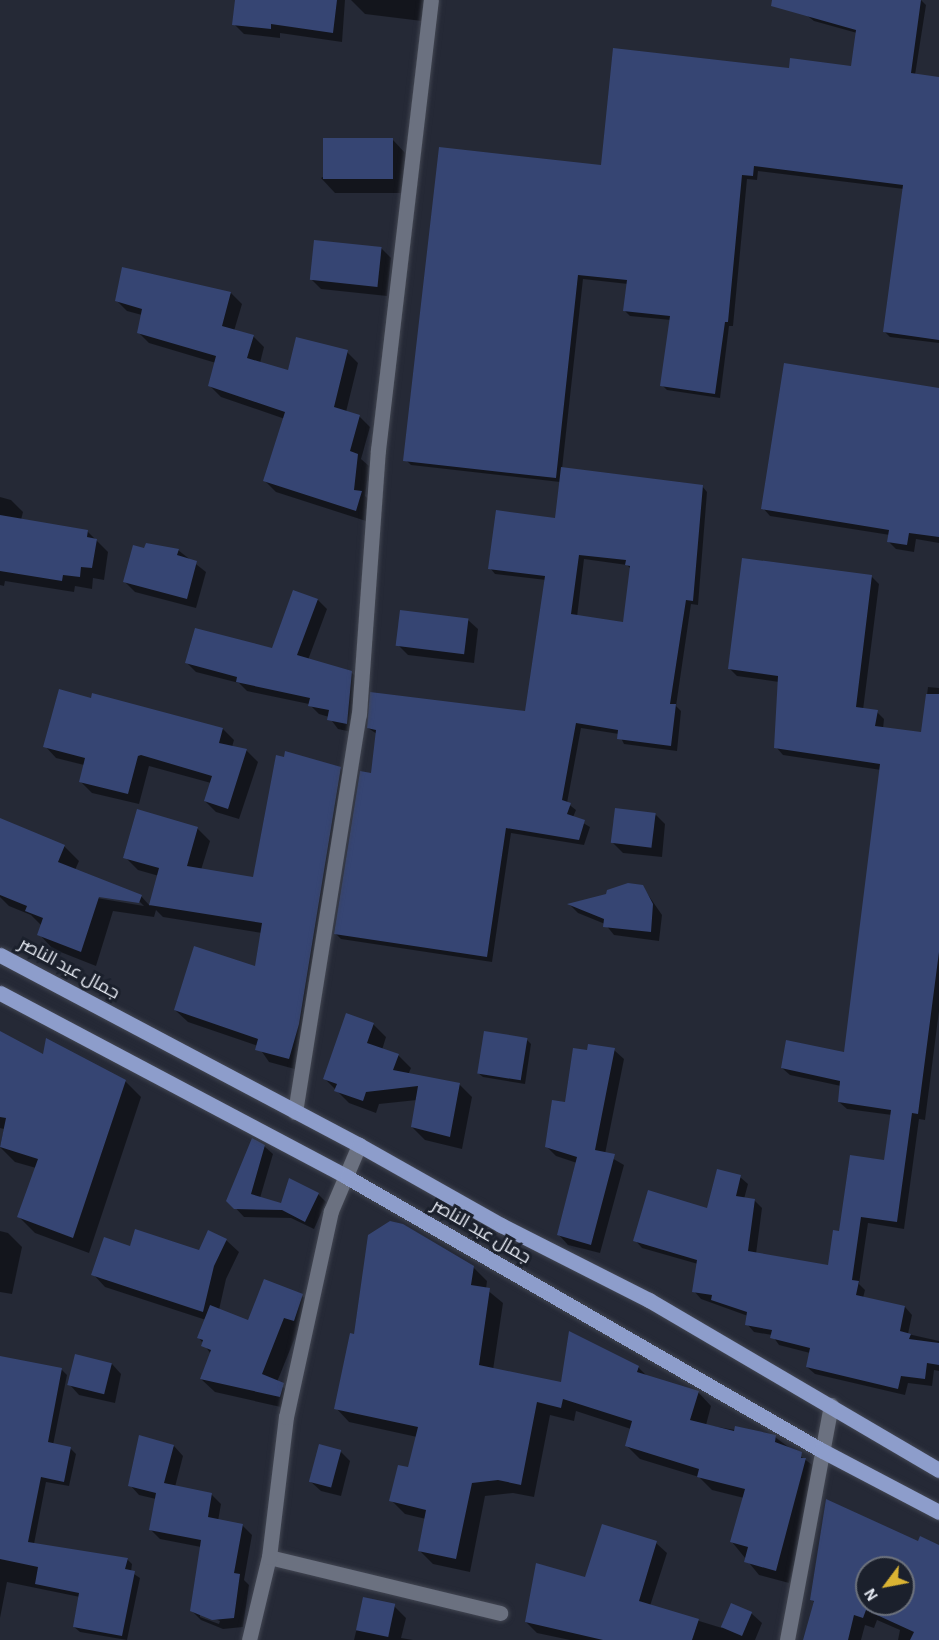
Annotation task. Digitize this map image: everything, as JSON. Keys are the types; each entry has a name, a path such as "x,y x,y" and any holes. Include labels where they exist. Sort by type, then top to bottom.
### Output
{"main road":[{"name":"جمال عبد الناصر","path":"0,954 359,1145 501,1225 649,1300 939,1470"},
{"name":"جمال عبد الناصر","path":"0,993 347,1177 820,1450 939,1512"}],"street":[{"path":"295,1112 359,714 378,450 431,0"},
{"path":"249,1640 269,1557 286,1417 331,1211 359,1145"},
{"path":"787,1640 820,1450 831,1405"},
{"path":"269,1557 500,1613"}],"building":[{"path":"235,0 337,0 333,33 271,24 271,29 232,25"},
{"path":"772,0 921,0 911,73 939,77 939,340 883,332 903,185 754,166 753,176 742,175 728,322 725,322 715,394 660,386 670,316 623,311 627,280 578,275 556,478 403,461 439,147 601,165 613,48 789,68 790,58 851,66 856,30 771,6"},
{"path":"323,138 393,138 393,179 323,179"},
{"path":"314,240 382,247 377,287 310,280"},
{"path":"122,267 231,292 222,326 254,335 247,358 288,370 296,337 348,350 334,407 360,415 350,451 358,454 354,490 362,491 356,511 263,481 285,412 208,386 216,356 137,333 142,309 115,301"},
{"path":"784,363 939,388 939,537 909,533 907,545 887,542 889,530 761,509"},
{"path":"561,467 703,485 693,601 686,600 670,704 676,704 671,746 617,739 618,730 576,723 562,800 571,803 567,814 585,820 579,840 506,828 487,957 334,934 360,771 371,773 376,730 367,728 370,692 525,711 545,576 488,569 496,510 555,518","holes":["579,555 626,560 625,565 630,566 623,622 571,614"]},
{"path":"0,515 88,530 87,537 97,539 92,568 81,567 80,577 63,575 62,581 0,571"},
{"path":"146,543 179,549 177,555 197,561 187,599 123,582 133,545 144,548"},
{"path":"742,558 872,575 856,707 878,710 875,726 921,732 926,694 939,694 939,952 918,1114 912,1113 897,1222 861,1217 852,1280 859,1281 856,1295 905,1306 900,1331 911,1334 909,1339 939,1343 939,1365 927,1363 925,1379 901,1376 898,1389 806,1367 810,1348 770,1338 772,1330 745,1325 747,1312 711,1300 712,1295 692,1292 697,1260 633,1241 648,1190 707,1208 717,1169 741,1175 736,1196 755,1199 748,1251 828,1265 833,1230 839,1231 850,1155 884,1160 891,1110 838,1102 840,1081 781,1068 786,1040 844,1052 880,764 774,748 778,676 728,669"},
{"path":"293,590 318,599 297,655 352,671 347,724 327,720 329,710 308,706 310,698 236,682 237,677 185,663 195,628 272,648"},
{"path":"400,610 468,618 464,654 396,646"},
{"path":"59,689 91,698 92,693 223,728 219,743 247,749 228,809 204,801 212,776 141,755 138,756 128,794 79,782 85,758 43,747"},
{"path":"285,751 341,767 299,1024 289,1059 255,1050 258,1039 174,1010 194,946 255,966 262,923 149,905 159,868 123,858 137,809 198,827 187,866 253,877 276,755 284,757"},
{"path":"615,808 656,813 651,848 611,843"},
{"path":"0,818 65,845 58,862 142,895 139,903 99,897 81,952 37,935 43,918 25,911 27,906 0,895"},
{"path":"628,883 643,885 653,904 651,932 603,927 604,919 567,904 606,894 607,890"},
{"path":"346,1013 374,1023 367,1043 399,1054 393,1070 460,1083 450,1137 411,1127 418,1086 366,1092 363,1101 334,1091 337,1084 323,1079"},
{"path":"0,1031 43,1054 46,1038 126,1080 73,1238 17,1217 38,1159 0,1147 6,1118 0,1117"},
{"path":"484,1031 527,1038 521,1080 477,1073"},
{"path":"588,1044 615,1048 595,1150 615,1154 591,1245 557,1235 577,1157 545,1147 552,1100 565,1102 573,1048 587,1050"},
{"path":"252,1138 265,1145 251,1194 281,1203 289,1178 319,1193 305,1222 282,1210 234,1209 226,1201"},
{"path":"390,1221 403,1224 474,1266 471,1285 490,1288 479,1365 561,1382 569,1331 639,1366 637,1372 699,1391 690,1420 734,1431 735,1426 776,1435 775,1442 802,1452 801,1458 806,1458 776,1571 744,1562 748,1547 730,1542 745,1489 697,1477 699,1469 625,1446 632,1421 563,1399 561,1408 537,1402 521,1485 498,1480 472,1483 456,1559 418,1551 426,1510 389,1501 398,1465 408,1467 418,1427 334,1409 350,1333 354,1334 368,1235"},
{"path":"135,1229 199,1250 208,1230 227,1239 214,1266 203,1312 91,1275 104,1237 130,1246"},
{"path":"264,1279 303,1294 294,1321 284,1318 262,1374 284,1383 280,1397 200,1379 211,1350 201,1346 203,1340 197,1338 210,1305 248,1320"},
{"path":"75,1354 112,1363 104,1394 67,1385"},
{"path":"0,1356 62,1368 48,1442 71,1447 64,1482 41,1477 28,1542 128,1558 125,1569 135,1571 122,1636 73,1627 79,1593 35,1584 38,1567 0,1559"},
{"path":"139,1435 174,1445 164,1483 212,1493 208,1517 243,1524 234,1573 240,1574 234,1618 212,1620 190,1611 201,1540 149,1530 156,1493 128,1486"},
{"path":"319,1444 341,1450 331,1488 309,1482"},
{"path":"826,1499 918,1541 920,1536 939,1545 939,1640 910,1640 914,1632 879,1616 915,1616 915,1556 855,1556 855,1615 848,1640 803,1640 814,1601 810,1600"},
{"path":"602,1524 657,1541 639,1601 699,1619 692,1640 603,1640 525,1622 536,1563 585,1577"},
{"path":"363,1597 395,1604 388,1637 356,1630"},
{"path":"731,1603 752,1612 742,1636 721,1627"}]}
